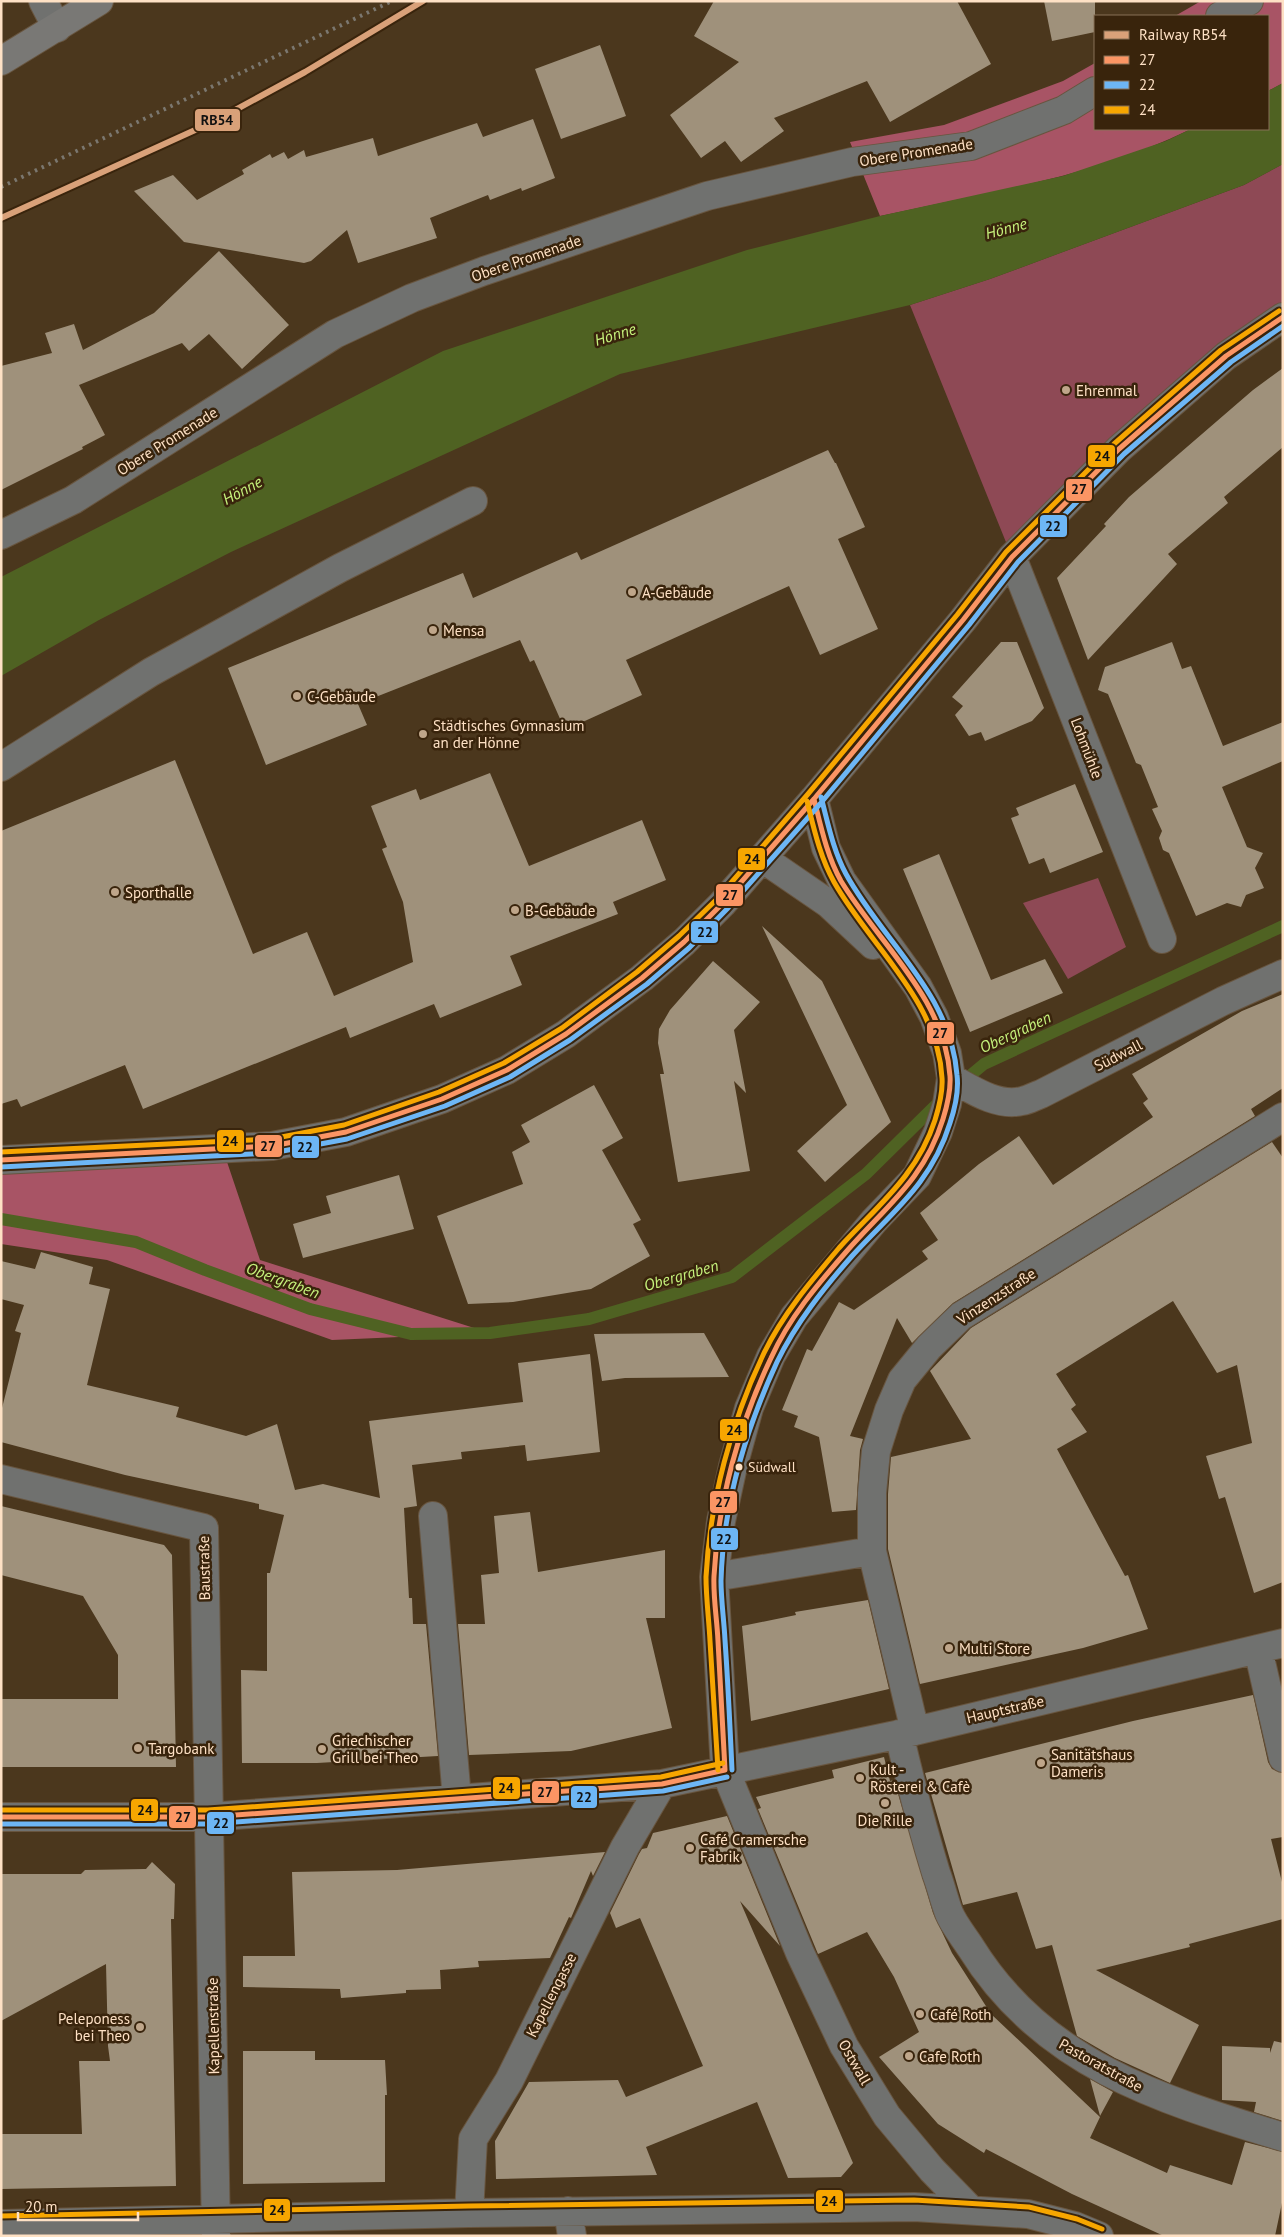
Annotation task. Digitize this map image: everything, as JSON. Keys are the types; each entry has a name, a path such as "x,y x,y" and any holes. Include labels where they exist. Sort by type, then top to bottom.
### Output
{"main road":[{"path":"1,61 99,1"}],"street":[{"path":"43,1 57,28"},
{"path":"57,28 70,1"},
{"path":"1222,15 1249,1"},
{"name":"Obere Promenade","path":"1,535 73,500 335,334 412,298 484,271 707,196 852,162 971,146 1064,110 1094,92"},
{"path":"1,1160 272,1146 346,1132 442,1099 507,1070 566,1034 608,1004 684,942 814,799 1012,558 1119,449 1226,356 1283,317"},
{"path":"1,767 151,672 340,568 473,501"},
{"name":"Lohmühle","path":"1012,558 1162,939"},
{"path":"725,1770 714,1577 721,1521 733,1466 749,1408 771,1356 794,1317 874,1221 917,1176 938,1132 947,1104 949,1066 934,1017 918,987 842,881 826,848 814,799"},
{"path":"762,858 829,904 918,987"},
{"name":"Südwall","path":"949,1066 979,1093 999,1101 1021,1102 1041,1094 1283,974"},
{"name":"Vinzenzstraße","path":"907,1732 872,1551 872,1493 876,1451 902,1380 929,1346 961,1316 1283,1117"},
{"name":"Baustraße","path":"1,1479 204,1528 208,1817"},
{"path":"433,1516 457,1799"},
{"path":"714,1577 872,1551"},
{"path":"1270,1646 1269,1691 1283,1758"},
{"name":"Hauptstraße","path":"1,1818 208,1817 662,1784 907,1732 1270,1646"},
{"name":"Pastoratstraße","path":"907,1732 924,1833 950,1914 988,1976 1031,2022 1071,2052 1134,2086 1198,2111 1283,2137"},
{"name":"Ostwall","path":"725,1770 800,1953 844,2046 887,2116 932,2170 971,2210"},
{"name":"Kapellengasse","path":"469,2213 473,2139 509,2081 625,1847 662,1784"},
{"name":"Kapellenstraße","path":"208,1817 216,2227"},
{"path":"1,2224 216,2227 469,2213 570,2224 914,2207 1028,2214 1074,2226 1099,2236"}],"shaded area":[{"path":"1201,1 1283,1 1283,83 1269,90 1269,15 1177,15"},
{"path":"1094,64 1094,130 1189,130 1154,146 1078,172 880,216 850,142 944,125 1063,81"},
{"path":"1283,164 1283,317 1012,557 910,305 990,279 1244,185"},
{"path":"1098,878 1126,947 1068,979 1023,903"},
{"path":"223,1150 260,1260 490,1333 332,1340 107,1260 1,1244 1,1160"}],"water":[{"name":"Hönne","path":"1283,83 1283,164 1244,185 990,279 910,305 620,374 231,552 99,620 1,676 1,577 443,351 747,250 880,216 1063,176 1166,141 1189,130 1269,130 1269,90"}],"building":[{"path":"714,1 957,1 991,64 890,122 867,81 774,118 784,131 741,162 725,141 701,158 670,115 739,62 694,36"},
{"path":"1044,1 1095,1 1094,32 1052,41"},
{"path":"600,45 626,116 561,139 535,69"},
{"path":"533,119 555,178 522,191 521,188 490,200 488,195 430,218 437,238 358,263 347,230 311,261 304,263 184,242 134,191 173,175 197,200 244,174 242,170 270,154 272,158 284,152 288,159 304,150 306,157 373,138 378,156 477,123 483,137"},
{"path":"219,251 289,325 242,369 209,334 189,351 182,343 79,385 105,435 82,447 83,449 1,490 1,366 52,353 45,333 74,324 83,350 154,313"},
{"path":"1283,368 1283,447 1224,497 1228,503 1168,554 1177,564 1088,660 1057,578 1106,526 1104,524 1129,497 1253,390"},
{"name":"A-Gebäude","path":"828,450 836,463 865,527 838,539 878,629 820,655 789,586 626,660 642,695 565,730 534,660 530,662 520,640 358,704 367,725 266,765 228,668 463,573 473,598 577,552 581,560"},
{"path":"1001,642 1017,642 1044,708 1032,721 985,741 981,732 969,736 955,715 963,706 952,697"},
{"path":"1172,642 1182,669 1191,666 1223,746 1283,722 1283,761 1222,787 1247,847 1263,853 1255,868 1264,888 1246,895 1241,907 1227,903 1196,916 1169,853 1163,850 1159,838 1162,831 1152,809 1158,807 1141,765 1136,763 1108,694 1098,690 1105,667"},
{"path":"175,760 253,954 307,932 334,996 413,962 403,902 382,849 387,847 371,806 416,789 420,800 490,773 529,866 642,820 666,880 613,902 618,914 510,956 522,985 440,1018 434,1004 350,1038 346,1027 143,1109 125,1065 21,1107 17,1099 1,1104 1,831"},
{"path":"1075,784 1103,852 1050,873 1044,858 1029,864 1011,818 1019,815 1016,808"},
{"path":"939,854 991,980 1045,959 1063,993 970,1032 903,869"},
{"path":"762,926 822,981 891,1122 825,1182 797,1151 847,1105"},
{"path":"713,961 760,1002 734,1030 746,1093 734,1081 750,1171 678,1182 660,1074 664,1074 658,1043 659,1029 670,1010"},
{"path":"1283,994 1283,1088 1251,1109 1255,1116 953,1303 912,1343 897,1318 850,1436 863,1439 860,1450 856,1510 832,1512 819,1437 794,1427 798,1416 782,1410 807,1349 812,1351 839,1302 854,1310 928,1259 922,1251 938,1240 920,1213 979,1164 1019,1136 1053,1185 1153,1117 1143,1103 1148,1099 1132,1074 1242,1011"},
{"path":"594,1085 623,1138 602,1150 641,1220 633,1224 650,1256 591,1289 513,1302 468,1304 437,1216 523,1184 512,1152 530,1142 521,1125"},
{"path":"1272,1142 1283,1158 1283,1582 1254,1593 1225,1497 1219,1499 1206,1456 1252,1443 1237,1365 1217,1373 1173,1301 1056,1374 1076,1405 1071,1409 1087,1432 1057,1449 1125,1576 1128,1575 1148,1629 1083,1648 920,1684 888,1549 888,1494 891,1457 971,1439 930,1371 971,1328"},
{"path":"399,1175 414,1229 303,1258 293,1224 331,1213 326,1196"},
{"path":"41,1252 93,1267 89,1284 110,1289 87,1385 179,1407 176,1417 246,1436 277,1424 295,1490 323,1484 380,1498 369,1421 523,1402 518,1363 590,1354 600,1452 527,1461 525,1445 461,1452 462,1459 412,1465 417,1506 404,1508 409,1598 412,1598 413,1624 426,1624 438,1756 317,1763 242,1763 241,1670 267,1671 267,1573 270,1573 284,1515 259,1509 259,1504 125,1475 1,1442 1,1412 21,1333 15,1331 24,1305 1,1299 1,1261 35,1269"},
{"path":"704,1333 729,1377 625,1378 602,1381 594,1334"},
{"path":"1,1506 164,1545 172,1555 176,1767 1,1767 1,1699 118,1699 118,1655 83,1596 1,1575"},
{"path":"530,1512 538,1572 665,1550 665,1618 646,1618 672,1728 571,1751 469,1755 458,1624 485,1624 481,1575 499,1573 494,1516"},
{"path":"868,1600 889,1689 751,1721 742,1626 796,1615 795,1612"},
{"path":"1253,1695 1268,1762 1272,1769 1283,1773 1283,1837 1271,1839 1283,1886 1283,1919 1189,1944 1190,1947 1096,1970 1199,2025 1170,2083 1115,2058 1077,2036 1052,1945 1036,1949 1017,1892 963,1905 925,1773 1133,1721"},
{"path":"884,1757 890,1781 894,1780 933,1913 952,1953 991,2014 1100,2117 1090,2138 1167,2173 1170,2165 1232,2185 1245,2142 1283,2152 1283,2198 1275,2236 1164,2236 1072,2194 986,2149 984,2153 938,2124 879,2057 919,2032 894,1977 867,1932 818,1954 758,1809 761,1808 756,1797 834,1778 832,1770"},
{"path":"727,1816 780,1946 740,1901 853,2163 841,2177 788,2178 757,2102 646,2147 657,2175 496,2179 495,2141 529,2082 618,2080 626,2097 703,2066 640,1918 616,1928 610,1913 639,1854 642,1849 647,1848 653,1833"},
{"path":"605,1852 593,1876 591,1871 571,1918 569,1917 550,1958 478,1961 479,1967 440,1970 441,1989 406,1990 406,1993 341,1998 340,1989 243,1987 243,1956 295,1956 292,1872 397,1870"},
{"path":"152,1862 175,1884 174,1919 171,1919 176,2186 1,2189 1,2134 82,2134 79,2061 110,2061 106,1964 1,2021 1,1874 81,1874 85,1870 146,1869"},
{"path":"1274,2041 1283,2043 1283,2121 1254,2112 1256,2102 1222,2100 1222,2046 1270,2048 1270,2053"},
{"path":"243,2051 315,2051 315,2060 385,2060 387,2095 385,2095 385,2182 243,2184"},
{"path":"1090,2079 1113,2092 1100,2116"}],"waterway":[{"name":"Obergraben","path":"960,1084 984,1064 1283,926"},
{"name":"Obergraben","path":"1,1219 136,1242 310,1309 411,1334 490,1333 589,1319 732,1277 866,1174 943,1098"}],"railway":[{"path":"1,187 392,1"}],"rail line":[{"name":"RB54","path":"1,218 215,121 305,72 423,1"}],"transit line":[{"name":"24","path":"1,1152 271,1139 344,1125 439,1092 504,1063 562,1028 637,972 679,936 717,899 808,794 957,615 1006,552 1114,444 1221,350 1279,311"},
{"name":"27","path":"1,1160 272,1146 346,1132 442,1099 507,1070 566,1034 642,978 684,942 722,904 814,799 963,620 1012,557 1119,449 1226,356 1283,317"},
{"name":"22","path":"1,1167 272,1153 347,1139 445,1106 510,1077 570,1040 647,984 689,948 727,909 820,804 969,625 1018,562 1124,454 1231,362 1283,326"},
{"name":"22","path":"732,1770 721,1581 726,1525 731,1496 746,1441 755,1414 784,1348 811,1307 841,1268 909,1196 921,1180 942,1144 952,1117 957,1093 957,1075 952,1046 942,1019 929,993 861,899 841,865 821,797"},
{"name":"27","path":"725,1770 714,1576 716,1548 725,1492 740,1437 771,1358 786,1329 814,1289 835,1264 915,1176 935,1140 943,1119 950,1087 945,1048 936,1021 908,973 841,881 828,851 814,799"},
{"name":"24","path":"718,1770 706,1577 708,1548 717,1491 732,1434 752,1379 780,1325 798,1298 829,1260 881,1204 918,1158 936,1115 942,1089 938,1050 928,1023 916,999 834,882 821,853 807,801"},
{"name":"24","path":"1,1810 208,1810 661,1777 723,1763"},
{"name":"27","path":"1,1817 208,1817 662,1784 725,1770"},
{"name":"22","path":"1,1824 209,1824 663,1791 727,1777"},
{"name":"24","path":"1,2216 469,2206 914,2200 1029,2207 1077,2219 1102,2229"}],"place":[{"name":"Ehrenmal","path":"1066,390"},
{"name":"A-Gebäude","path":"632,592"},
{"name":"Mensa","path":"433,630"},
{"name":"C-Gebäude","path":"297,696"},
{"name":"Städtisches Gymnasium an der Hönne","path":"423,734"},
{"name":"Sporthalle","path":"115,892"},
{"name":"B-Gebäude","path":"515,910"},
{"name":"Südwall","path":"739,1467"},
{"name":"Multi Store","path":"949,1648"},
{"name":"Targobank","path":"138,1748"},
{"name":"Griechischer Grill bei Theo","path":"322,1749"},
{"name":"Sanitätshaus Dameris","path":"1041,1763"},
{"name":"Kult - Rösterei & Cafè","path":"860,1778"},
{"name":"Die Rille","path":"885,1803"},
{"name":"Café Cramersche Fabrik","path":"690,1848"},
{"name":"Café Roth","path":"920,2014"},
{"name":"Peleponess bei Theo","path":"140,2027"},
{"name":"Cafe Roth","path":"909,2056"}]}
